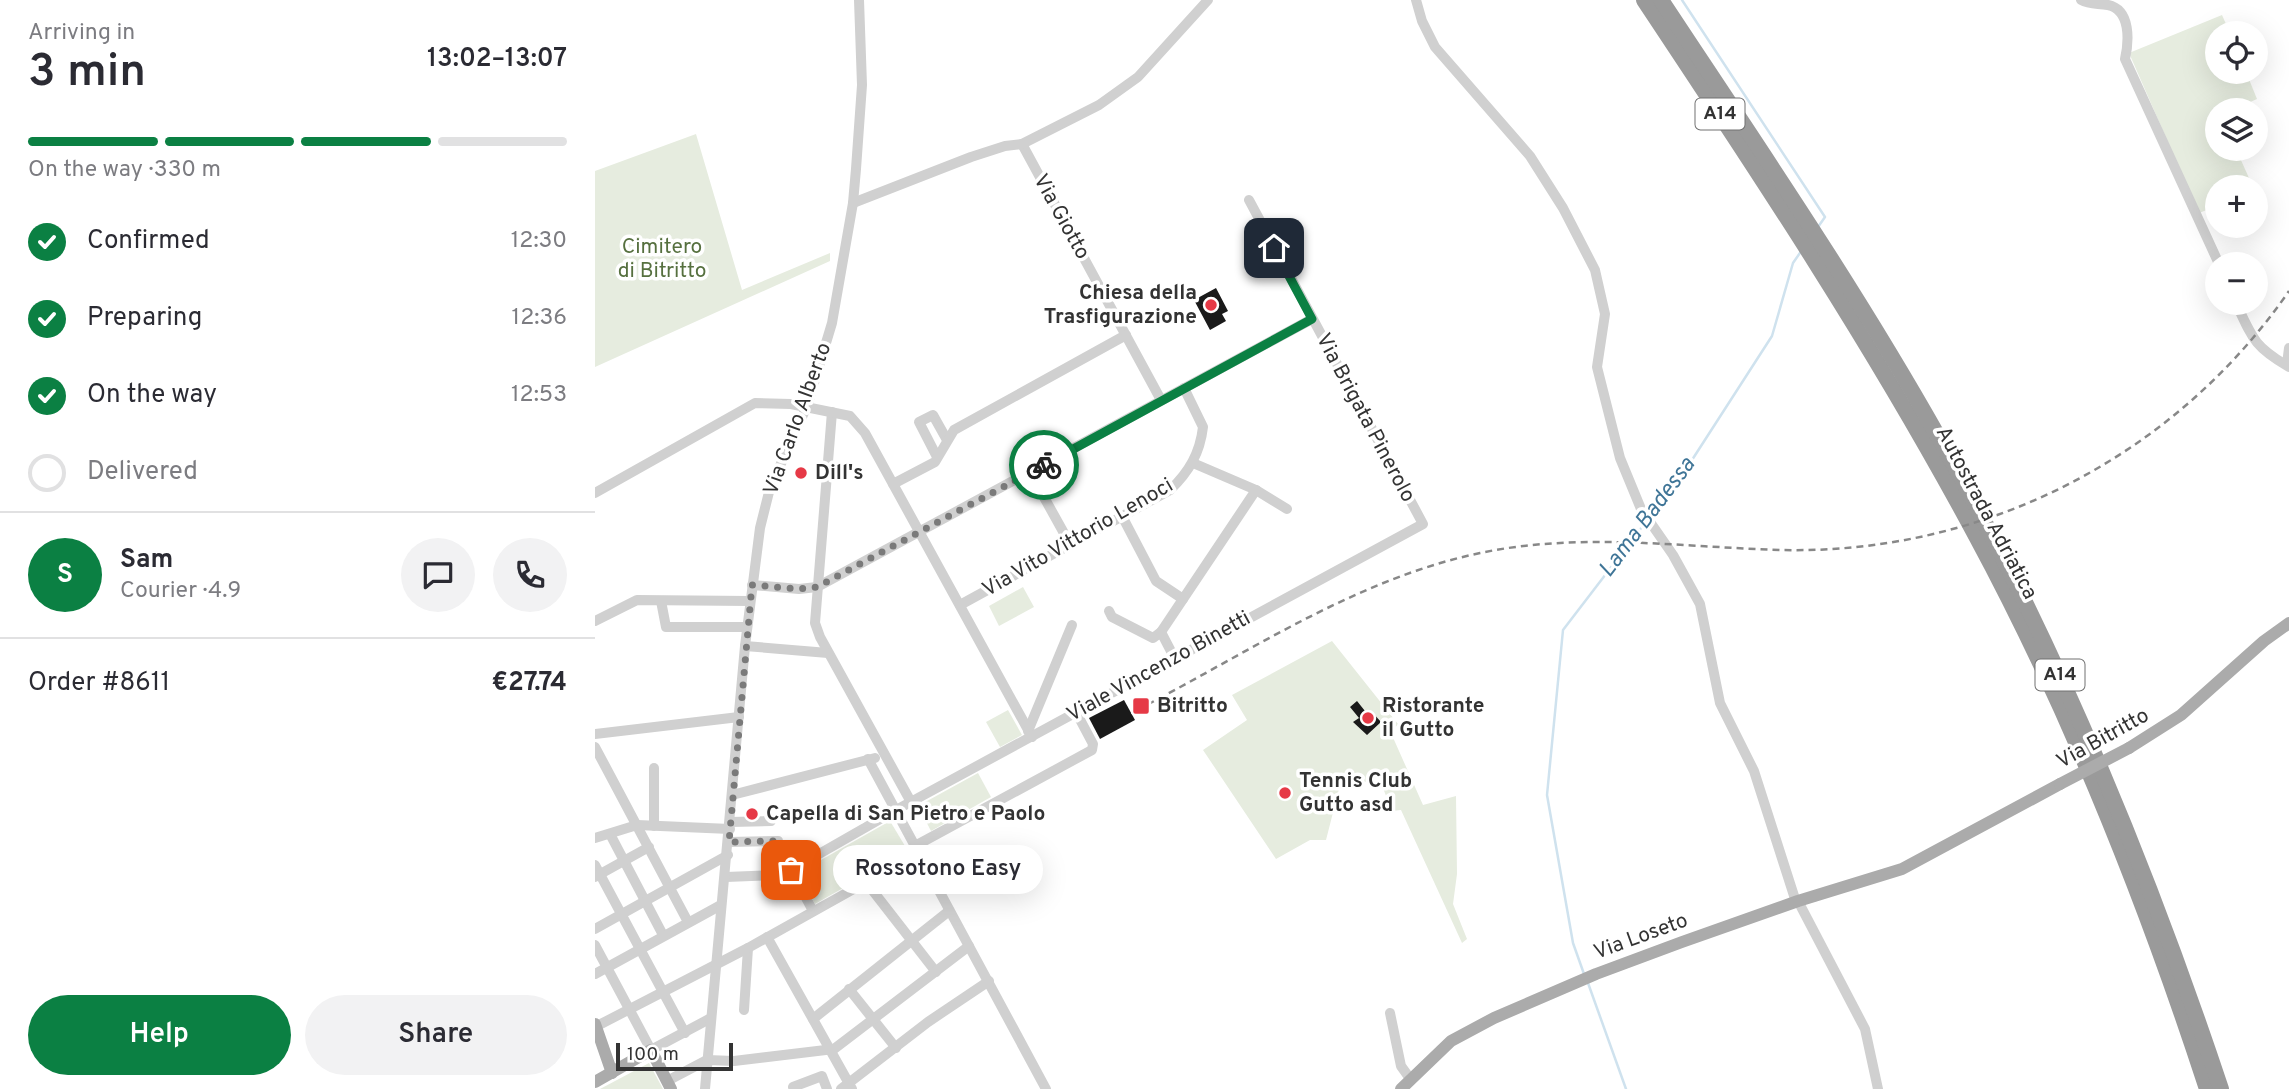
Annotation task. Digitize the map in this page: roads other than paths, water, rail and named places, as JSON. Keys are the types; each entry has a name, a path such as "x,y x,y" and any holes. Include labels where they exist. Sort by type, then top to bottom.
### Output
{"highway":[{"name":"Autostrada Adriatica","path":"1644,0 1801,225"},
{"name":"Autostrada Adriatica","path":"1661,0 1801,225 1940,439 2040,633 2134,847 2178,959 2221,1089"},
{"name":"Autostrada Adriatica","path":"1842,288 1978,539 2056,698 2155,935 2207,1089"}],"main road":[{"name":"Via Bitritto","path":"1917,862 2129,748 2181,715 2264,641 2289,623"},
{"name":"Via Loseto","path":"1401,1089 1451,1041 1527,1004 1596,974 1797,901 1860,883 1917,862"},
{"path":"595,1026 612,1073"},
{"path":"595,1082 651,1051 669,1085"}],"street":[{"name":"Via Carlo Alberto","path":"705,1089 745,646 760,528 770,488 807,406 832,323 853,203 862,85 859,0"},
{"path":"853,203 971,157 1021,144 1099,105 1138,77 1208,0"},
{"path":"1416,0 1422,21 1435,47 1530,156 1563,208 1595,270 1605,314 1597,367 1620,458 1641,509 1700,604 1720,703 1754,771 1797,901 1865,1029 1878,1089"},
{"path":"2081,0 2088,4 2107,4 2117,9 2123,18 2128,34 2125,58 2214,252"},
{"name":"Via Giotto","path":"1021,144 1161,400"},
{"name":"Via Brigata Pinerolo","path":"1249,200 1423,524"},
{"path":"2242,315 2258,346 2276,362 2288,366 2289,348"},
{"path":"752,585 799,589 817,587 1312,319"},
{"path":"893,484 935,462 954,430 1126,335"},
{"name":"Via Vito Vittorio Lenoci","path":"960,605 1170,490 1182,479 1193,463 1203,426 1184,387"},
{"path":"595,492 755,403 807,406 855,419 1030,734"},
{"path":"832,412 815,623 828,653 911,802"},
{"path":"937,457 919,422 933,415 947,440"},
{"path":"1193,463 1256,490 1287,509"},
{"path":"1030,472 1070,544"},
{"path":"1109,611 1112,617 1153,638 1161,632 1256,490"},
{"path":"1122,516 1156,581 1183,599"},
{"name":"Viale Vincenzo Binetti","path":"786,872 1030,734 1076,712 1423,524"},
{"path":"595,621 636,600 750,601"},
{"path":"661,601 666,627 747,627"},
{"path":"1030,734 1072,625"},
{"path":"1161,632 1175,659"},
{"path":"745,646 828,653"},
{"path":"595,1026 748,948 1091,750 1093,744 1076,712"},
{"path":"595,734 739,717"},
{"path":"595,747 688,922"},
{"path":"732,795 884,755"},
{"path":"869,759 1047,1089"},
{"path":"654,768 654,826"},
{"path":"595,838 637,825 730,826 771,821"},
{"path":"610,834 663,935"},
{"path":"729,842 778,841 786,872 813,911"},
{"path":"649,847 625,861 597,872 685,1033"},
{"path":"595,929 671,889 727,855"},
{"path":"726,877 786,872"},
{"path":"866,882 936,972"},
{"path":"595,974 721,905"},
{"path":"813,1019 949,911"},
{"path":"767,937 847,1087 927,1022 989,981"},
{"path":"595,944 651,1051 711,1018"},
{"path":"669,1085 707,1060 734,1061 834,1048 969,946"},
{"path":"744,1010 748,948"},
{"path":"849,989 896,1048"},
{"path":"1390,1013 1401,1066 1411,1080"},
{"path":"793,1087 822,1076 827,1089"}],"waterway":[{"name":"Lama Badessa","path":"1682,0 1825,217 1818,227"},
{"name":"Lama Badessa","path":"1651,515 1681,477 1772,336 1793,263 1802,250"},
{"name":"Lama Badessa","path":"1584,974 1573,943 1547,795 1563,630 1645,523"},
{"name":"Lama Badessa","path":"1588,983 1626,1089"}],"railway":[{"path":"1137,710 1346,599 1390,580 1480,553 1555,543 1593,542 1780,550 1855,547 1929,535 2000,514 2067,485 2131,447 2189,402 2242,350 2289,291"}],"place":[{"name":"Chiesa della Trasfigurazione","path":"1211,305"},
{"name":"Dill's","path":"801,473"},
{"name":"Bitritto","path":"1141,706"},
{"name":"Ristorante il Gutto","path":"1368,718"},
{"name":"Tennis Club Gutto asd","path":"1285,793"},
{"name":"Capella di San Pietro e Paolo","path":"752,814"},
{"name":"Rossotono Easy","path":"791,870"}],"park label":[{"name":"Cimitero di Bitritto","path":"662,259"}]}
